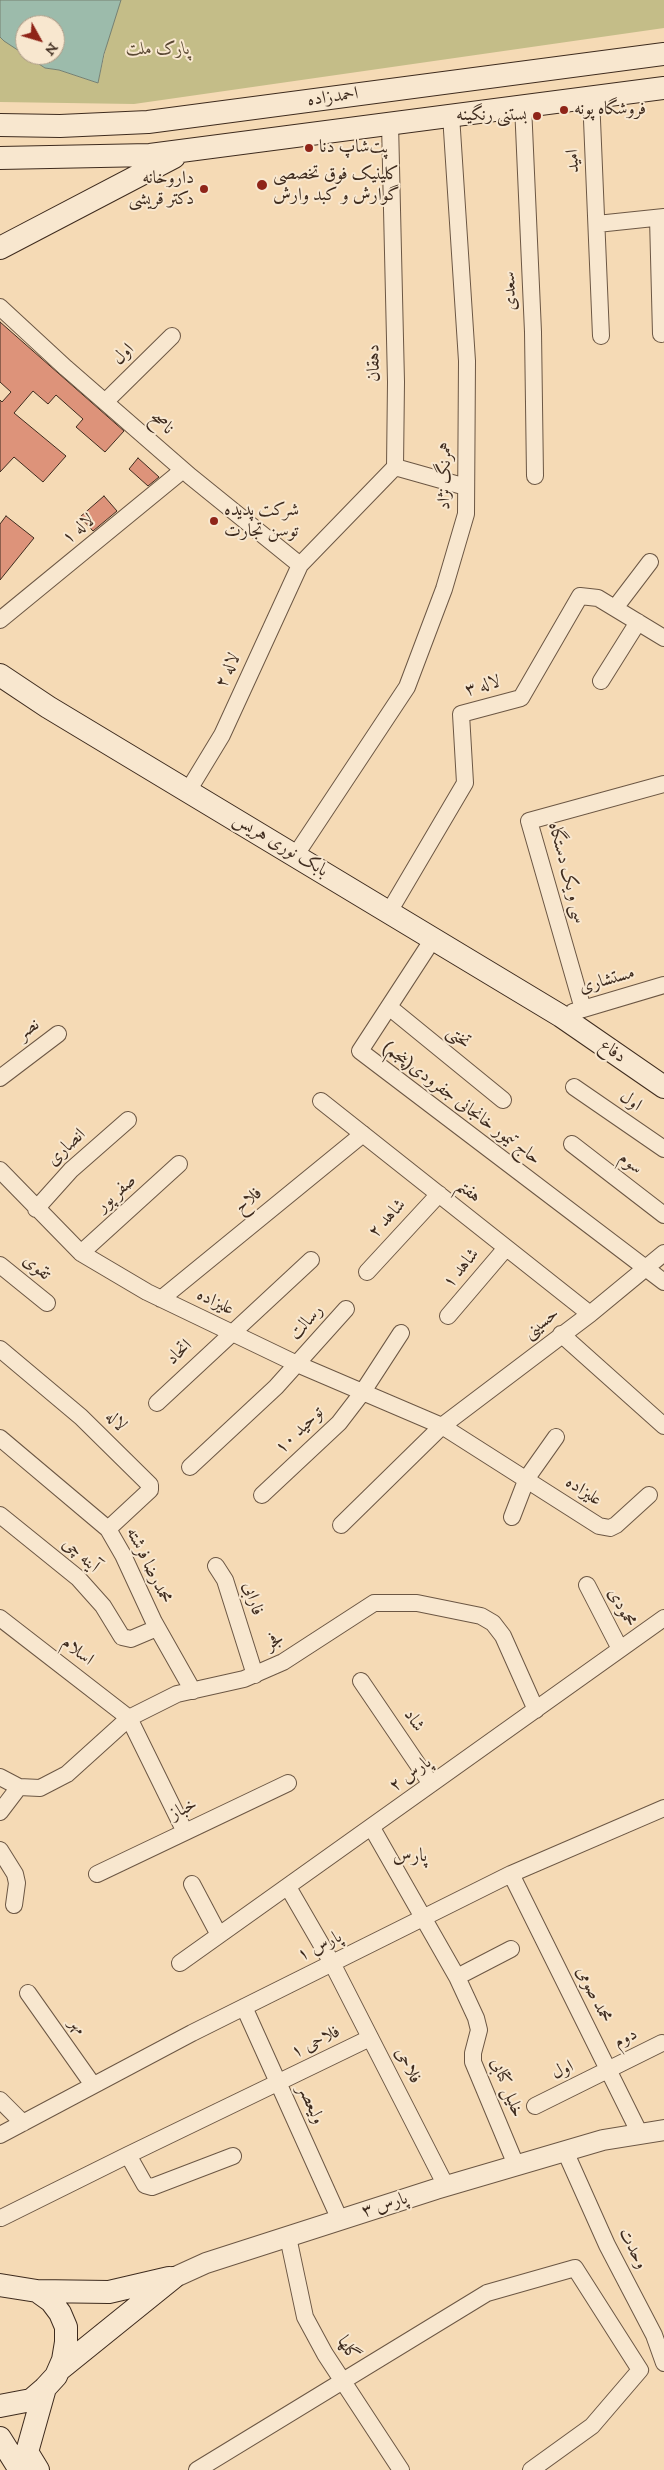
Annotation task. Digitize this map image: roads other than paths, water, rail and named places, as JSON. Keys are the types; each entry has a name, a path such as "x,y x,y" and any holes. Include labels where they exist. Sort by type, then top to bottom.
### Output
{"main road":[{"path":"656,55 658,88"},
{"name":"احمدزاده","path":"0,125 60,126 148,122 656,55"},
{"name":"احمدزاده","path":"0,158 150,155 658,88"},
{"name":"احمدزاده","path":"0,248 186,150"},
{"name":"بابک نوری هریس","path":"0,675 55,711 561,1016"},
{"name":"دفاع","path":"561,1016 664,1088"},
{"path":"0,2406 31,2400 46,2388 59,2370 173,2278"},
{"name":"پارس ۳","path":"0,2284 37,2291 109,2292 173,2278"},
{"path":"37,2291 51,2301 66,2327 66,2342 59,2370"},
{"path":"38,2470 27,2452 46,2388"},
{"path":"0,2438 13,2467"}],"street":[{"name":"امید","path":"591,96 601,336"},
{"name":"سعدی","path":"523,105 533,332 535,476"},
{"name":"همرنگ نژاد","path":"295,856 407,687 444,589 466,514 467,361 451,115"},
{"name":"دهقان","path":"390,123 396,382 395,467"},
{"path":"596,224 661,217 661,334"},
{"name":"ناصح","path":"0,307 183,470 300,565"},
{"name":"اول","path":"105,402 172,336"},
{"path":"300,565 395,467 466,487"},
{"name":"لاله ۱","path":"0,620 183,470"},
{"path":"615,608 650,562"},
{"name":"لاله ۲","path":"188,791 222,735 300,565"},
{"name":"لاله ۳","path":"389,912 465,783 461,714 521,698 580,596 598,598 664,638"},
{"path":"601,681 638,622"},
{"name":"سی و یک دستگاه","path":"584,1009 529,821 664,784"},
{"name":"حاج تیمور خانجانی جفرودی(پنجم)","path":"433,939 360,1051 645,1269"},
{"name":"مستشاری","path":"561,1016 664,985"},
{"name":"تختی","path":"388,1007 503,1100"},
{"name":"نصر","path":"0,1078 58,1034"},
{"name":"اول","path":"574,1086 664,1149"},
{"name":"هفتم","path":"321,1101 590,1314"},
{"name":"انصاری","path":"36,1209 71,1170 128,1120"},
{"name":"فلاح","path":"161,1299 363,1134"},
{"name":"سوم","path":"572,1144 664,1215"},
{"name":"صفر پور","path":"81,1253 180,1164"},
{"name":"علیزاده","path":"0,1170 81,1253 161,1299 231,1333 296,1364 442,1426 527,1478 599,1526 610,1528 649,1495"},
{"name":"شاهد ۲","path":"366,1272 439,1194"},
{"name":"شاهد ۱","path":"448,1316 506,1248"},
{"name":"حسینی","path":"442,1426 561,1334 590,1314 664,1253"},
{"path":"231,1333 311,1260"},
{"name":"تقوی","path":"0,1265 47,1303"},
{"path":"645,1269 664,1282"},
{"name":"رسالت","path":"296,1364 346,1309"},
{"name":"اتحاد","path":"157,1403 231,1333"},
{"name":"توحید ۱۰","path":"262,1494 339,1423 362,1393 401,1333"},
{"path":"561,1334 664,1426"},
{"name":"لاله","path":"0,1349 81,1417 150,1485 150,1490 108,1529"},
{"path":"190,1468 276,1387 296,1364"},
{"path":"341,1525 442,1426"},
{"name":"علیزاده","path":"442,1426 484,1452"},
{"path":"512,1517 527,1478 556,1437"},
{"name":"محمدرضا فرشته","path":"0,1438 108,1529 124,1555 156,1628 193,1690"},
{"name":"آینه چی","path":"0,1515 82,1583 102,1606 122,1637 132,1639 156,1628"},
{"name":"فارابی","path":"216,1566 225,1580 254,1674"},
{"name":"محمودی","path":"587,1585 620,1649"},
{"name":"فجر","path":"0,1777 19,1786 40,1788 67,1774 129,1718 177,1694 244,1679 283,1662 374,1603 417,1603 481,1616 493,1623 503,1636 536,1710"},
{"name":"اسلام","path":"0,1618 129,1718"},
{"name":"پارس ۲","path":"180,1963 372,1828 664,1618"},
{"name":"شاد","path":"361,1680 431,1784"},
{"path":"129,1718 185,1832"},
{"name":"خباز","path":"97,1874 288,1783"},
{"path":"0,1812 19,1786"},
{"name":"پارس ۱","path":"0,2135 244,2007 511,1874 664,1808"},
{"name":"خلیل کتابی","path":"372,1828 457,1978 478,2024 473,2062 516,2165"},
{"path":"0,1850 15,1874 17,1883 14,1906"},
{"name":"محمد صومی","path":"511,1874 640,2134"},
{"path":"192,1884 219,1935"},
{"name":"فلاحی","path":"288,1887 332,1963 446,2186"},
{"path":"457,1978 511,1949"},
{"name":"مهر","path":"28,1993 93,2085"},
{"name":"ولیعصر","path":"244,2007 340,2220"},
{"name":"فلاحی ۱","path":"1,2218 370,2038"},
{"name":"دوم","path":"609,2071 662,2043"},
{"name":"اول","path":"535,2106 609,2071"},
{"path":"0,2100 23,2123"},
{"name":"پارس ۳","path":"173,2278 206,2263 446,2186 603,2140 664,2130"},
{"name":"وحدت","path":"565,2151 606,2245 654,2335 664,2363"},
{"path":"128,2155 145,2185 152,2187 233,2156"},
{"name":"گلها","path":"288,2237 305,2317 344,2382 401,2470"},
{"path":"197,2470 487,2293 575,2268 640,2370 592,2426 531,2470"}],"place":[{"name":"فروشگاه پونه","path":"564,110"},
{"name":"بستنی رنگینه","path":"537,116"},
{"name":"پت‌شاپ دنا","path":"309,148"},
{"name":"کلینیک فوق تخصصی گوارش و کبد وارش","path":"262,185"},
{"name":"داروخانه دکتر قریشی","path":"204,189"},
{"name":"شرکت پدیده توسن تجارت","path":"214,521"}],"district":[{"name":"پارس","path":"410,1857"}],"park label":[{"name":"پارک ملت","path":"158,50"}]}
